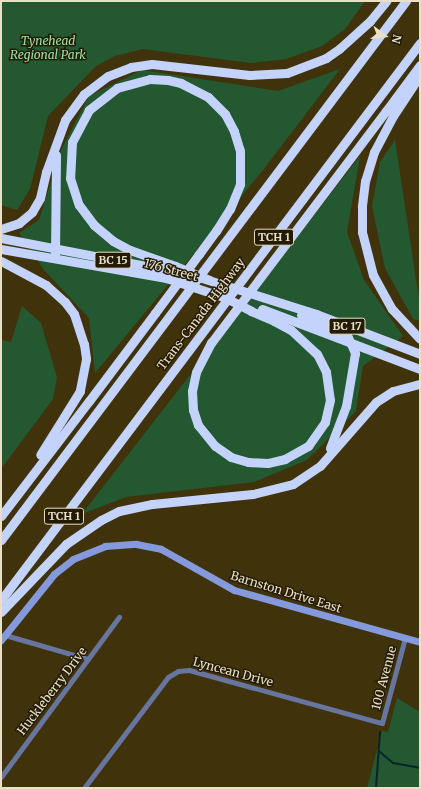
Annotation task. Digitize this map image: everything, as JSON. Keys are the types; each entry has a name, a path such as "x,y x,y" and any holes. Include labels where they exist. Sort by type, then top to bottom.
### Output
{"highway":[{"path":"1,229 19,223 32,212 40,198 65,120 84,94 118,71 141,65 167,64 249,75 287,73 326,58 339,49 370,21 386,1"},
{"name":"Trans-Canada Highway","path":"1,540 406,1"},
{"name":"Trans-Canada Highway","path":"1,600 420,43"},
{"path":"253,309 291,330 310,346 323,363 330,390 325,422 315,438 300,452 267,464 248,462 230,457 208,440 198,425 193,410 192,391 196,372 211,343 420,65"},
{"path":"420,76 393,116 374,152 365,181 362,207 362,232 373,275 392,309 420,340"},
{"path":"1,516 199,254 236,197 241,172 240,151 225,114 208,97 181,83 150,79 117,88 89,110 72,142 70,178 79,205 103,233 130,250 173,268"},
{"path":"55,254 54,164 58,138"},
{"name":"176 Street","path":"1,238 55,254 166,278 224,297 253,309"},
{"name":"176 Street","path":"1,249 173,268 262,297 420,354"},
{"path":"1,261 46,285 65,302 80,328 86,359 84,376 74,404 1,512"},
{"path":"273,301 347,335 353,344 355,353 346,406 334,441 320,466"},
{"name":"BC 17","path":"253,309 420,368"},
{"path":"1,612 66,544 84,530 119,511 152,504 260,493 292,484 320,466 376,402 393,392 420,384"}],"street":[{"name":"Barnston Drive East","path":"3,638 54,574 73,559 106,546 136,544 162,549 234,590 420,642"},
{"name":"Huckleberry Drive","path":"1,777 119,617"},
{"path":"3,638 88,659"},
{"name":"100 Avenue","path":"382,723 405,638"},
{"name":"Lyncean Drive","path":"84,788 168,677 178,671 190,670 382,723"}],"green space":[{"name":"Tynehead Regional Park","path":"1,1 365,1 345,29 322,46 286,59 251,63 143,49 115,56 96,66 48,116 30,189 17,210 1,205"},
{"path":"340,69 263,170 95,373 89,318 44,270 19,233 39,220 61,150 89,96 142,70 278,91"},
{"path":"395,140 420,306 420,321 413,319 385,268 372,206 380,162"},
{"path":"360,156 347,232 364,280 403,336 363,366 356,411 307,460 254,482 126,497 82,514"},
{"path":"22,306 41,323 57,377 53,399 1,469 1,340 11,342"},
{"path":"397,698 420,712 420,788 367,788 382,731 388,732"}],"waterway":[{"path":"376,788 380,732"},
{"path":"380,752 393,763 420,768"}]}
